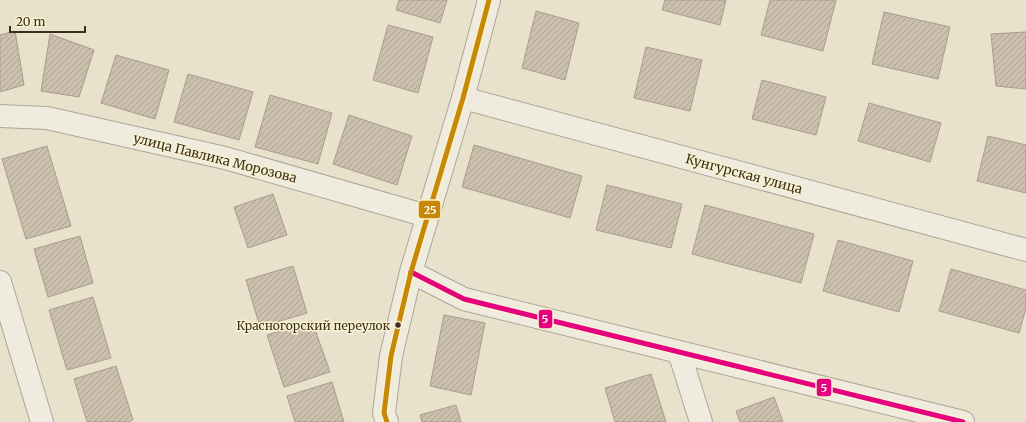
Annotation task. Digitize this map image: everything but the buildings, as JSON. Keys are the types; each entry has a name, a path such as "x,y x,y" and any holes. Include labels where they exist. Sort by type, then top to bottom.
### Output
{"street":[{"path":"386,422 384,413 391,356 410,272 463,98 489,0"},
{"name":"Кунгурская улица","path":"463,98 1026,250"},
{"name":"улица Павлика Морозова","path":"0,116 47,118 225,158 427,216"},
{"path":"410,272 464,299 963,422"},
{"path":"0,282 42,422"},
{"path":"679,352 701,422"}],"transit line":[{"name":"25","path":"387,422 384,413 391,356 411,272 463,98 489,0"},
{"name":"5","path":"411,272 464,299 963,422"}],"place":[{"name":"Красногорский переулок","path":"398,325"}]}
